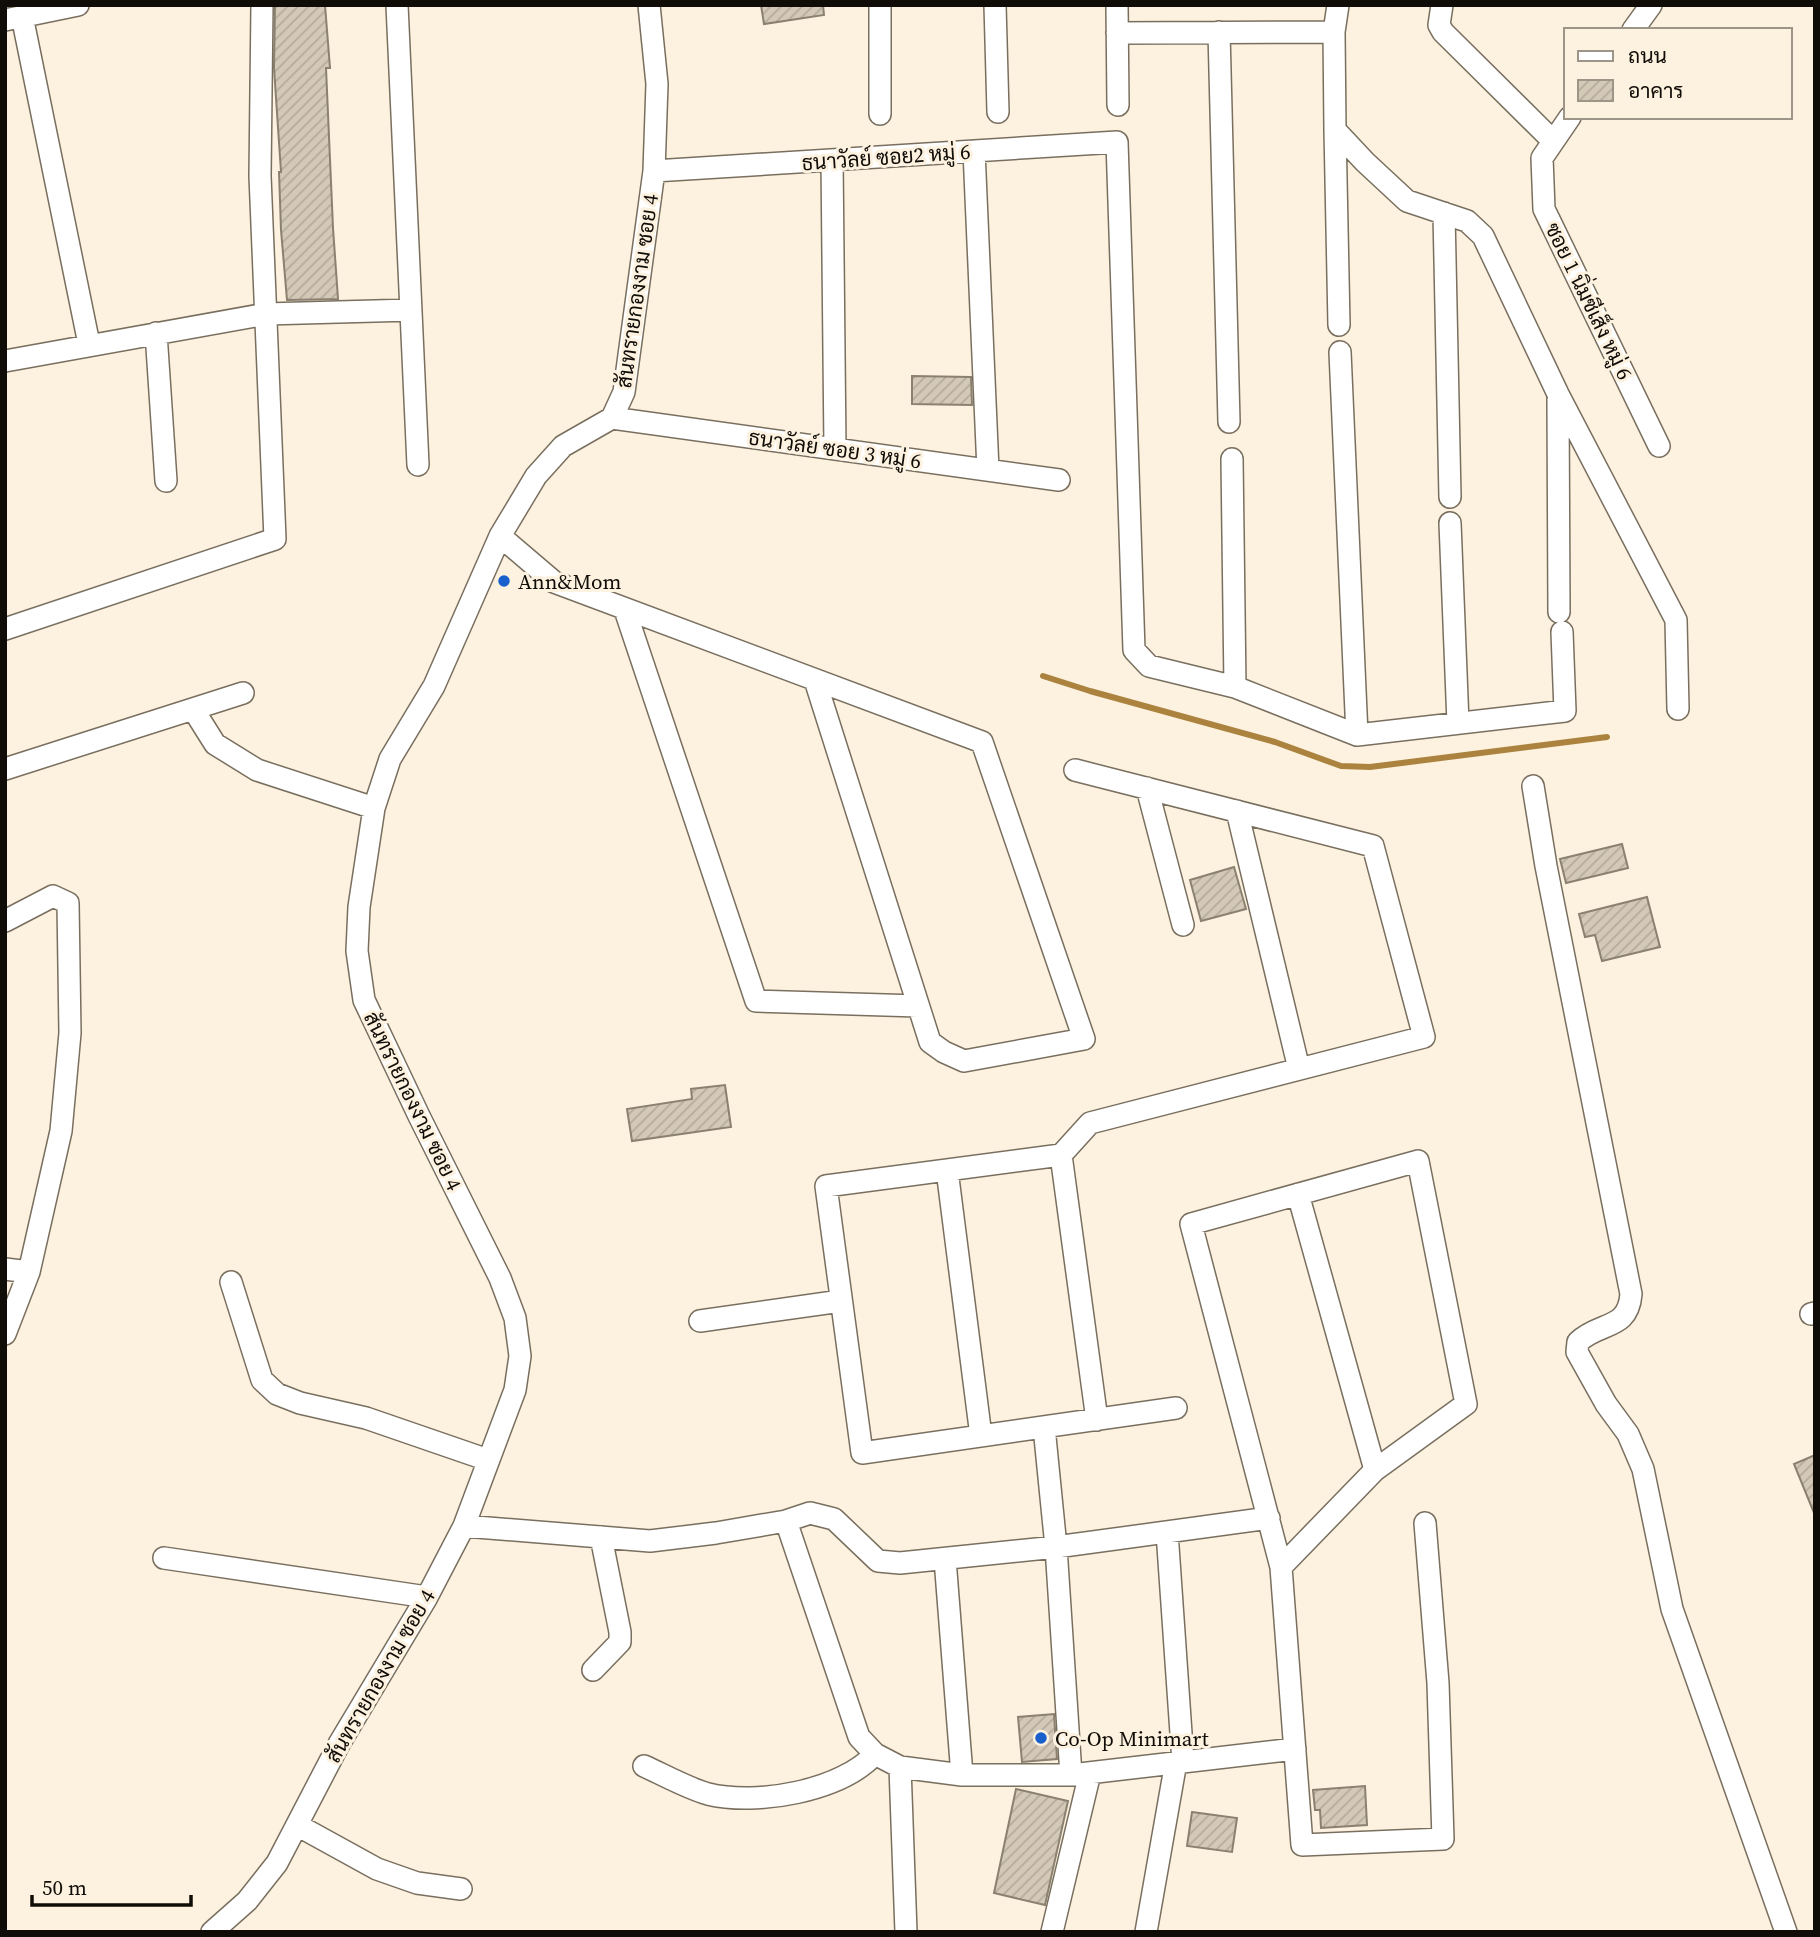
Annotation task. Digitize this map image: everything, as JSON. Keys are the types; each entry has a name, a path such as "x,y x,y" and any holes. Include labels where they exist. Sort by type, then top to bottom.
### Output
{"street":[{"path":"78,5 14,18 89,344"},
{"path":"5,629 275,539 260,176 262,5"},
{"path":"397,5 418,465"},
{"name":"สันทรายกองงาม ซอย 4","path":"212,1932 247,1901 277,1863 339,1744 427,1597 464,1526 515,1390 520,1356 515,1318 500,1278 364,1000 357,951 359,918 374,808 390,759 434,686 500,536 536,476 563,446 612,418 624,392 654,171 657,84 649,5"},
{"path":"880,5 880,114"},
{"path":"995,5 998,112"},
{"path":"1117,5 1118,105"},
{"path":"1338,5 1334,32 1339,325"},
{"path":"1442,5 1439,25 1443,32 1553,141"},
{"path":"1634,28 1644,8"},
{"path":"1219,32 1229,422"},
{"path":"1117,33 1334,32"},
{"name":"ซอย 1 นิ่มซีเส็ง หมู่ 6","path":"1569,119 1542,158 1544,209 1659,446"},
{"path":"1335,130 1407,201 1467,221 1483,236 1558,394 1676,620 1678,709"},
{"name":"ธนาวัลย์ ซอย2 หมู่ 6","path":"654,171 1117,142 1134,650 1149,666 1235,687"},
{"path":"974,152 988,470"},
{"path":"832,160 835,449"},
{"path":"1444,213 1450,497"},
{"path":"5,361 266,314 411,310"},
{"path":"156,333 166,481"},
{"path":"1340,352 1357,734"},
{"path":"1232,459 1235,687 1357,734 1565,711 1558,394"},
{"name":"ธนาวัลย์ ซอย 3 หมู่ 6","path":"612,418 1059,480"},
{"path":"1450,523 1458,723"},
{"path":"500,536 554,582 982,742 1084,1039 964,1061 930,1042 814,680"},
{"path":"625,610 756,1001 918,1006"},
{"path":"5,769 243,693"},
{"path":"193,709 215,744 257,770 374,808"},
{"path":"1075,770 1373,846 1424,1037 1090,1123 1061,1155 825,1186 862,1453 1177,1408"},
{"path":"1533,786 1546,866 1631,1294 1630,1310 1620,1320 1585,1335 1578,1342 1577,1352 1606,1404 1628,1434 1643,1469 1672,1609 1787,1932"},
{"path":"1147,788 1183,925"},
{"path":"1237,811 1299,1069"},
{"path":"5,920 53,896 68,903 70,1032 61,1131 29,1272 5,1334"},
{"path":"1061,1155 1097,1419"},
{"path":"1281,1566 1375,1470 1466,1404 1418,1161 1191,1224 1281,1566 1302,1845 1443,1839 1438,1683 1425,1523"},
{"path":"947,1170 981,1436"},
{"path":"1298,1195 1375,1470"},
{"path":"5,1269 29,1272"},
{"path":"231,1282 262,1380 276,1394 300,1403 366,1418 488,1460"},
{"path":"699,1321 841,1301"},
{"path":"1044,1427 1080,1774 1052,1932"},
{"path":"464,1526 650,1541 786,1521 810,1513 834,1519 878,1561 900,1563 1056,1547 1269,1518"},
{"path":"786,1521 859,1737 876,1755 900,1767 962,1775 1080,1774 1295,1749"},
{"path":"1146,1932 1180,1762 1167,1532"},
{"path":"593,1671 620,1642 601,1537"},
{"path":"164,1558 427,1597"},
{"path":"945,1559 962,1775"},
{"path":"644,1766 707,1794 738,1798 788,1794 830,1784 864,1766 876,1755"},
{"path":"900,1767 906,1932"},
{"path":"297,1825 377,1869 417,1883 461,1888"}],"building":[{"path":"275,5 325,5 330,68 326,68 338,299 287,300 274,68"},
{"path":"761,5 823,5 824,15 764,24"},
{"path":"912,376 971,377 972,405 912,404"},
{"path":"1622,844 1628,868 1566,883 1560,859"},
{"path":"1234,867 1246,909 1201,921 1190,880"},
{"path":"1647,897 1660,947 1602,961 1595,935 1585,937 1579,914"},
{"path":"725,1085 731,1127 632,1141 627,1109 692,1099 691,1089"},
{"path":"1815,1455 1815,1512 1814,1513 1794,1464"},
{"name":"Co-Op Minimart","path":"1054,1714 1057,1759 1022,1762 1018,1717"},
{"path":"1365,1786 1367,1825 1321,1828 1320,1810 1315,1810 1313,1790"},
{"path":"1016,1789 1068,1801 1045,1905 994,1893"},
{"path":"1192,1812 1237,1818 1232,1852 1187,1846"}],"waterway":[{"path":"1043,676 1275,742 1341,766 1370,767 1607,737"}],"place":[{"name":"Ann&Mom","path":"504,581"},
{"name":"Co-Op Minimart","path":"1041,1738"}]}
